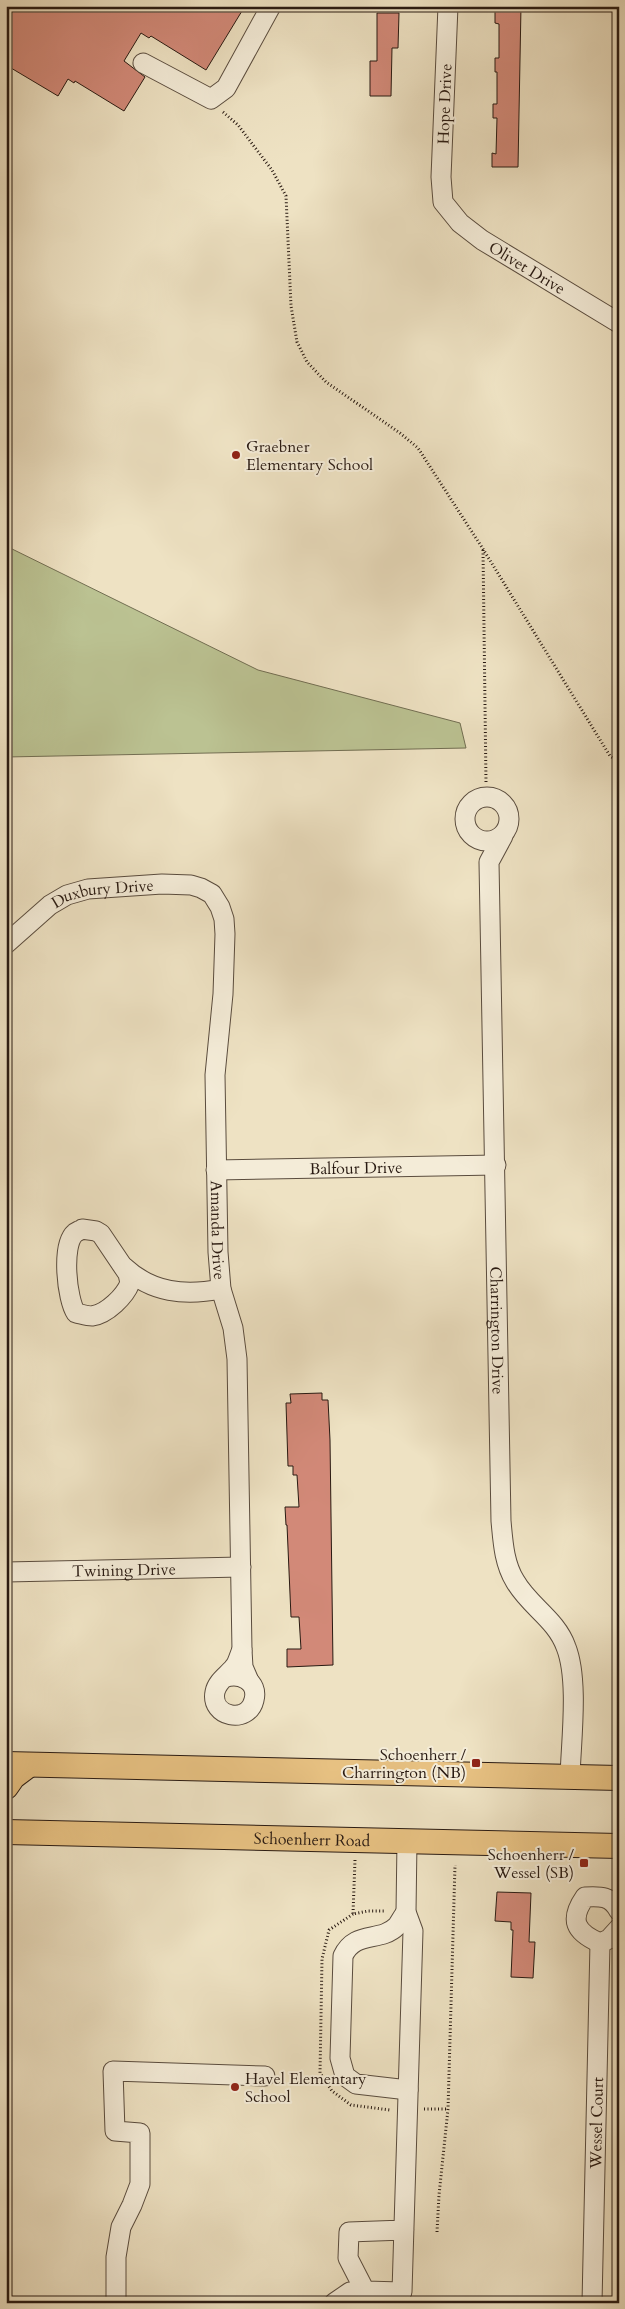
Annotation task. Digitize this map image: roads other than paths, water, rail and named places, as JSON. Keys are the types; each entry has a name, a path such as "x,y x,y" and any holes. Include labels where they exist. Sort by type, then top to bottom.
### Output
{"main road":[{"path":"6,1787 13,1777 17,1765 619,1778"},
{"name":"Schoenherr Road","path":"6,1832 619,1846"}],"street":[{"path":"143,63 211,99 226,88 271,6"},
{"name":"Hope Drive","path":"443,202 441,177 448,6"},
{"name":"Olivet Drive","path":"443,202 460,223 482,240 619,323"},
{"name":"Charrington Drive","path":"489,862 510,822 506,807 494,798 486,796 474,801 466,813 466,827 489,862 501,1521 505,1557 514,1581 557,1628 567,1648 572,1668 570,1777"},
{"path":"475,838 489,842 503,836"},
{"name":"Duxbury Drive","path":"6,944 50,905 67,896 88,889 162,884 191,885 212,894"},
{"name":"Amanda Drive","path":"212,894 224,918 225,934 223,994 215,1075 216,1170 221,1290 233,1328 237,1359 242,1650 243,1668 249,1681"},
{"name":"Balfour Drive","path":"216,1170 496,1165"},
{"path":"146,1284 92,1316 76,1313 71,1306 67,1263 69,1242 75,1232 82,1229 96,1231 124,1267 146,1284 185,1293 198,1294 221,1290"},
{"path":"120,1298 130,1282 124,1267"},
{"name":"Twining Drive","path":"6,1572 241,1567"},
{"path":"224,1678 237,1675 249,1681 254,1693 251,1706 241,1715 228,1715 218,1707 214,1694 216,1688 224,1678 236,1666 242,1650"},
{"path":"334,2303 350,2292 402,2292 413,1931 406,1912 407,1841"},
{"path":"619,1911 614,1902 602,1896 585,1897 576,1910 576,1924 585,1937 600,1943 609,1939 619,1928"},
{"path":"406,1912 397,1926 375,1936 356,1940 346,1948 343,1956 340,2058 345,2076 356,2084 408,2090"},
{"name":"Wessel Court","path":"592,2303 600,1943"},
{"path":"116,2303 116,2256 121,2227 140,2184 140,2132 115,2131 113,2072 266,2076"},
{"path":"365,2291 348,2258 349,2232 404,2230"}],"place":[{"name":"Graebner Elementary School","path":"236,455"},
{"name":"Schoenherr / Charrington (NB)","path":"476,1763"},
{"name":"Schoenherr / Wessel (SB)","path":"584,1863"},
{"name":"Havel Elementary School","path":"235,2087"}]}
